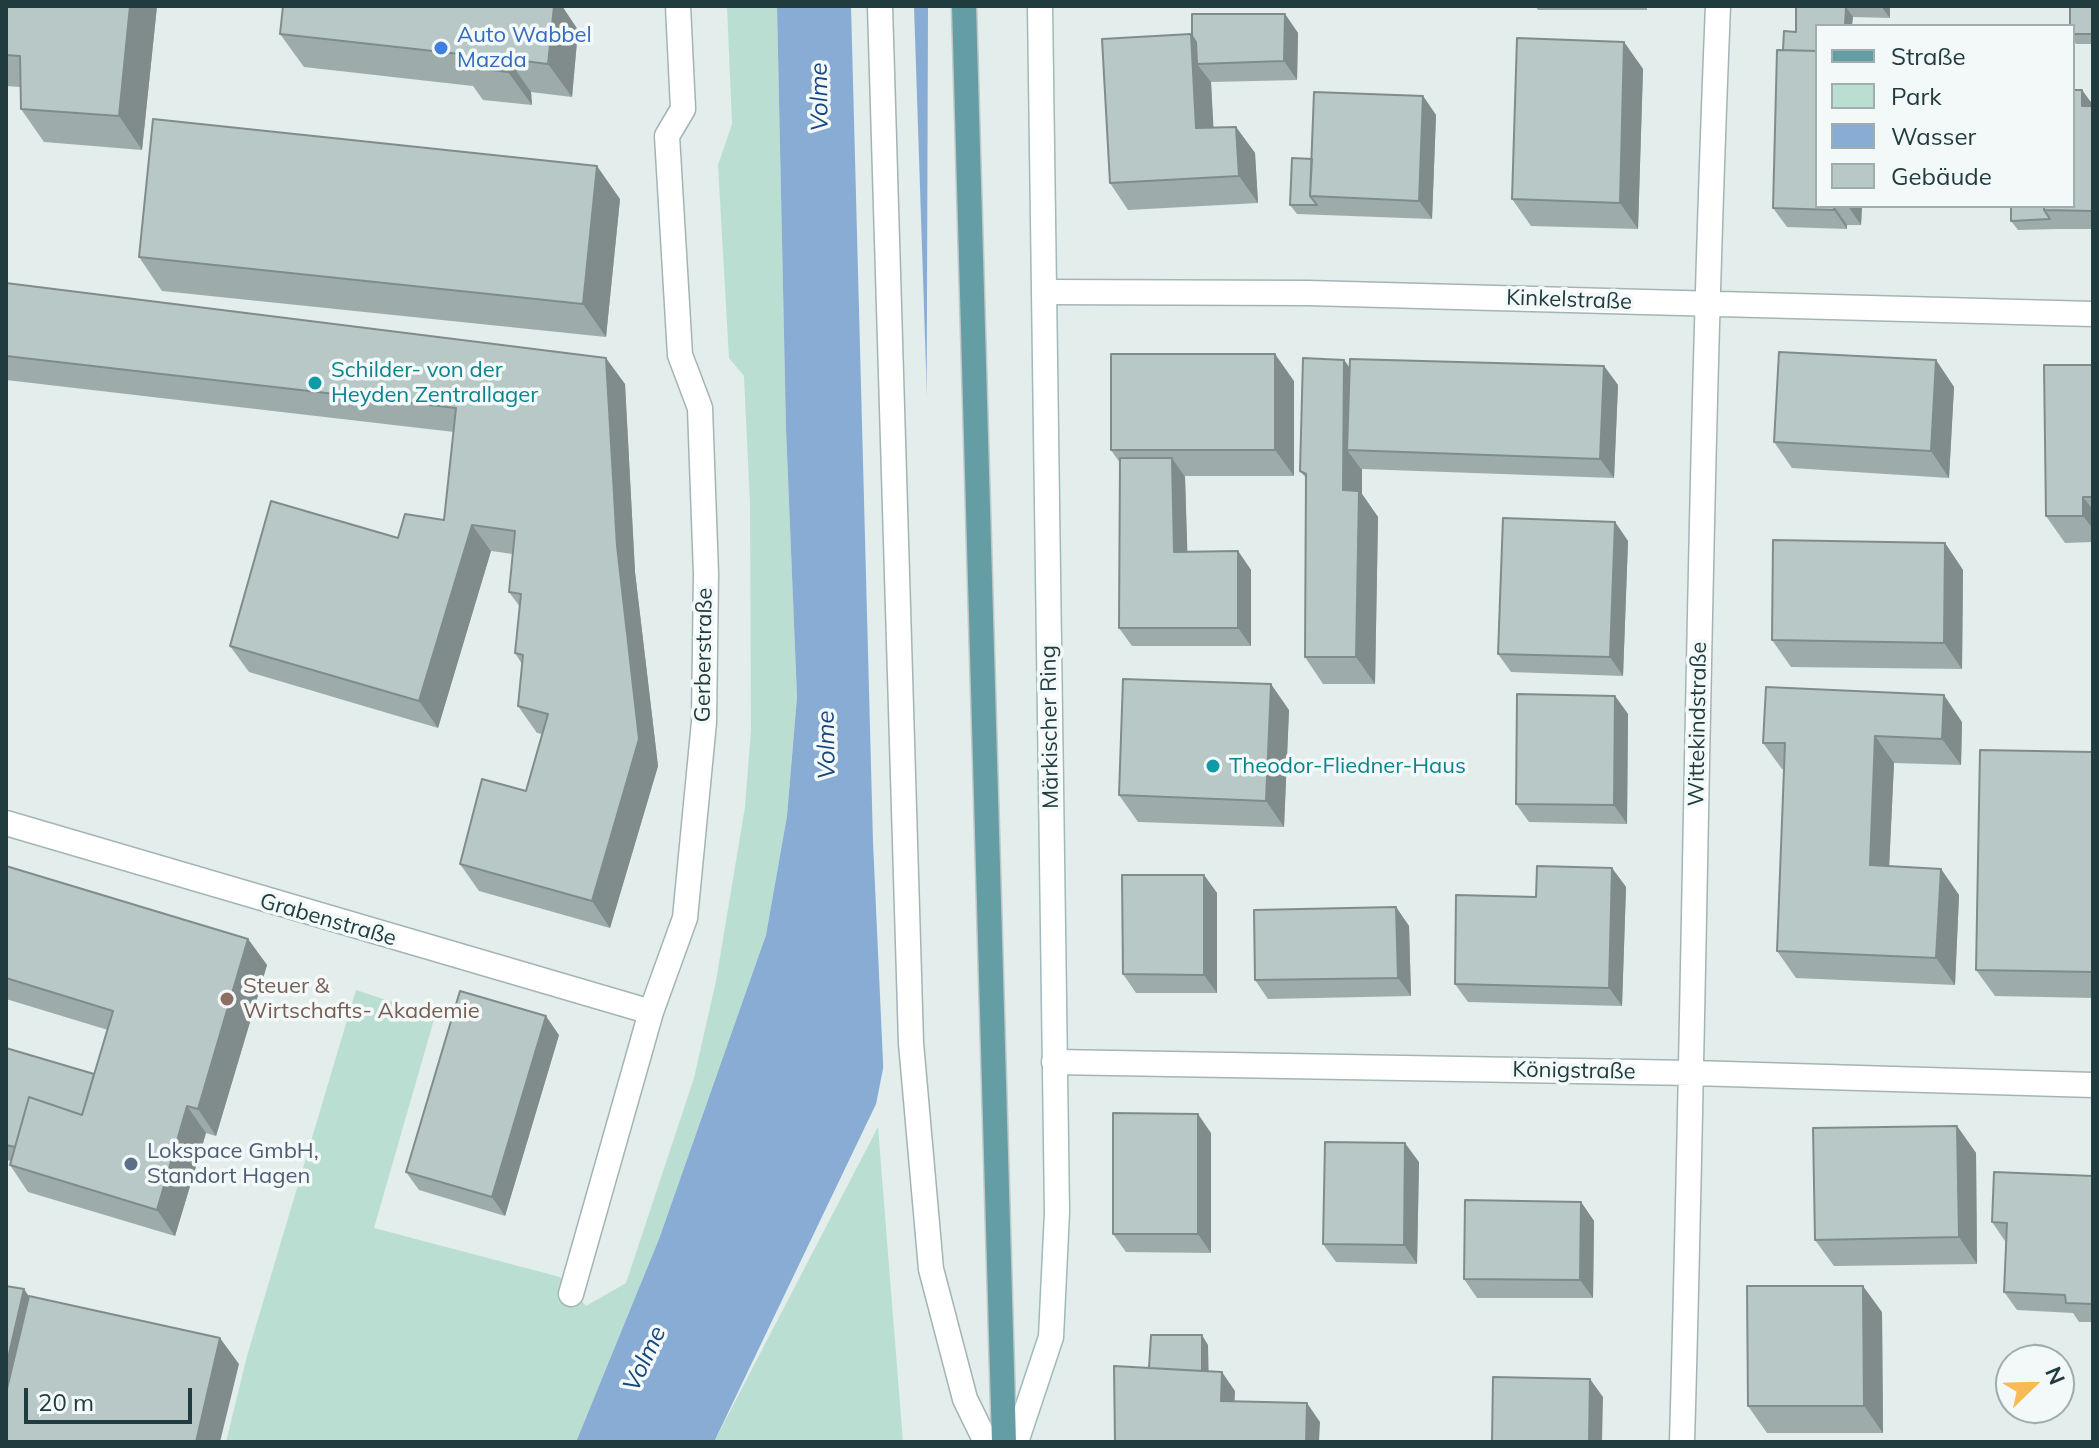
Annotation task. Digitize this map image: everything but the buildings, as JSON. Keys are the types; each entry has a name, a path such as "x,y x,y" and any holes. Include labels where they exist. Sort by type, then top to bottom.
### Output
{"main road":[{"path":"964,6 1004,1442"}],"street":[{"name":"Gerberstraße","path":"571,1294 651,1012 685,918 704,722 706,574 700,408 680,355 667,136 683,109 678,6"},
{"path":"880,6 909,983 931,1269 965,1399 986,1442"},
{"name":"Märkischer Ring","path":"1016,1442 1051,1337 1057,1212 1040,6"},
{"name":"Wittekindstraße","path":"1682,1442 1693,1073 1705,304 1718,6"},
{"name":"Kinkelstraße","path":"1045,292 1308,293 2093,314"},
{"name":"Grabenstraße","path":"6,823 304,913 651,1012"},
{"name":"Königstraße","path":"1054,1062 1693,1073 2093,1085"}],"green space":[{"path":"727,6 777,6 786,429 797,697 787,816 766,935 659,1239 576,1442 226,1442 247,1356 356,990 435,1016 374,1228 560,1277 586,1306 626,1283 694,1078 716,981 745,807 751,730 750,504 744,376 729,358 718,165 732,124"},
{"path":"878,1127 903,1442 714,1442"}],"water":[{"name":"Volme","path":"777,6 928,6 925,859 876,1104 714,1442 576,1442 659,1239 766,935 787,816 797,697 786,429"}],"pier":[{"path":"851,6 914,6 930,489 929,859 884,1084 873,842"}],"place":[{"name":"Auto Wabbel Mazda","path":"441,48"},
{"name":"Schilder- von der Heyden Zentrallager","path":"315,383"},
{"name":"Theodor-Fliedner-Haus","path":"1213,766"},
{"name":"Steuer & Wirtschafts- Akademie","path":"227,999"},
{"name":"Lokspace GmbH, Standort Hagen","path":"131,1164"}]}
